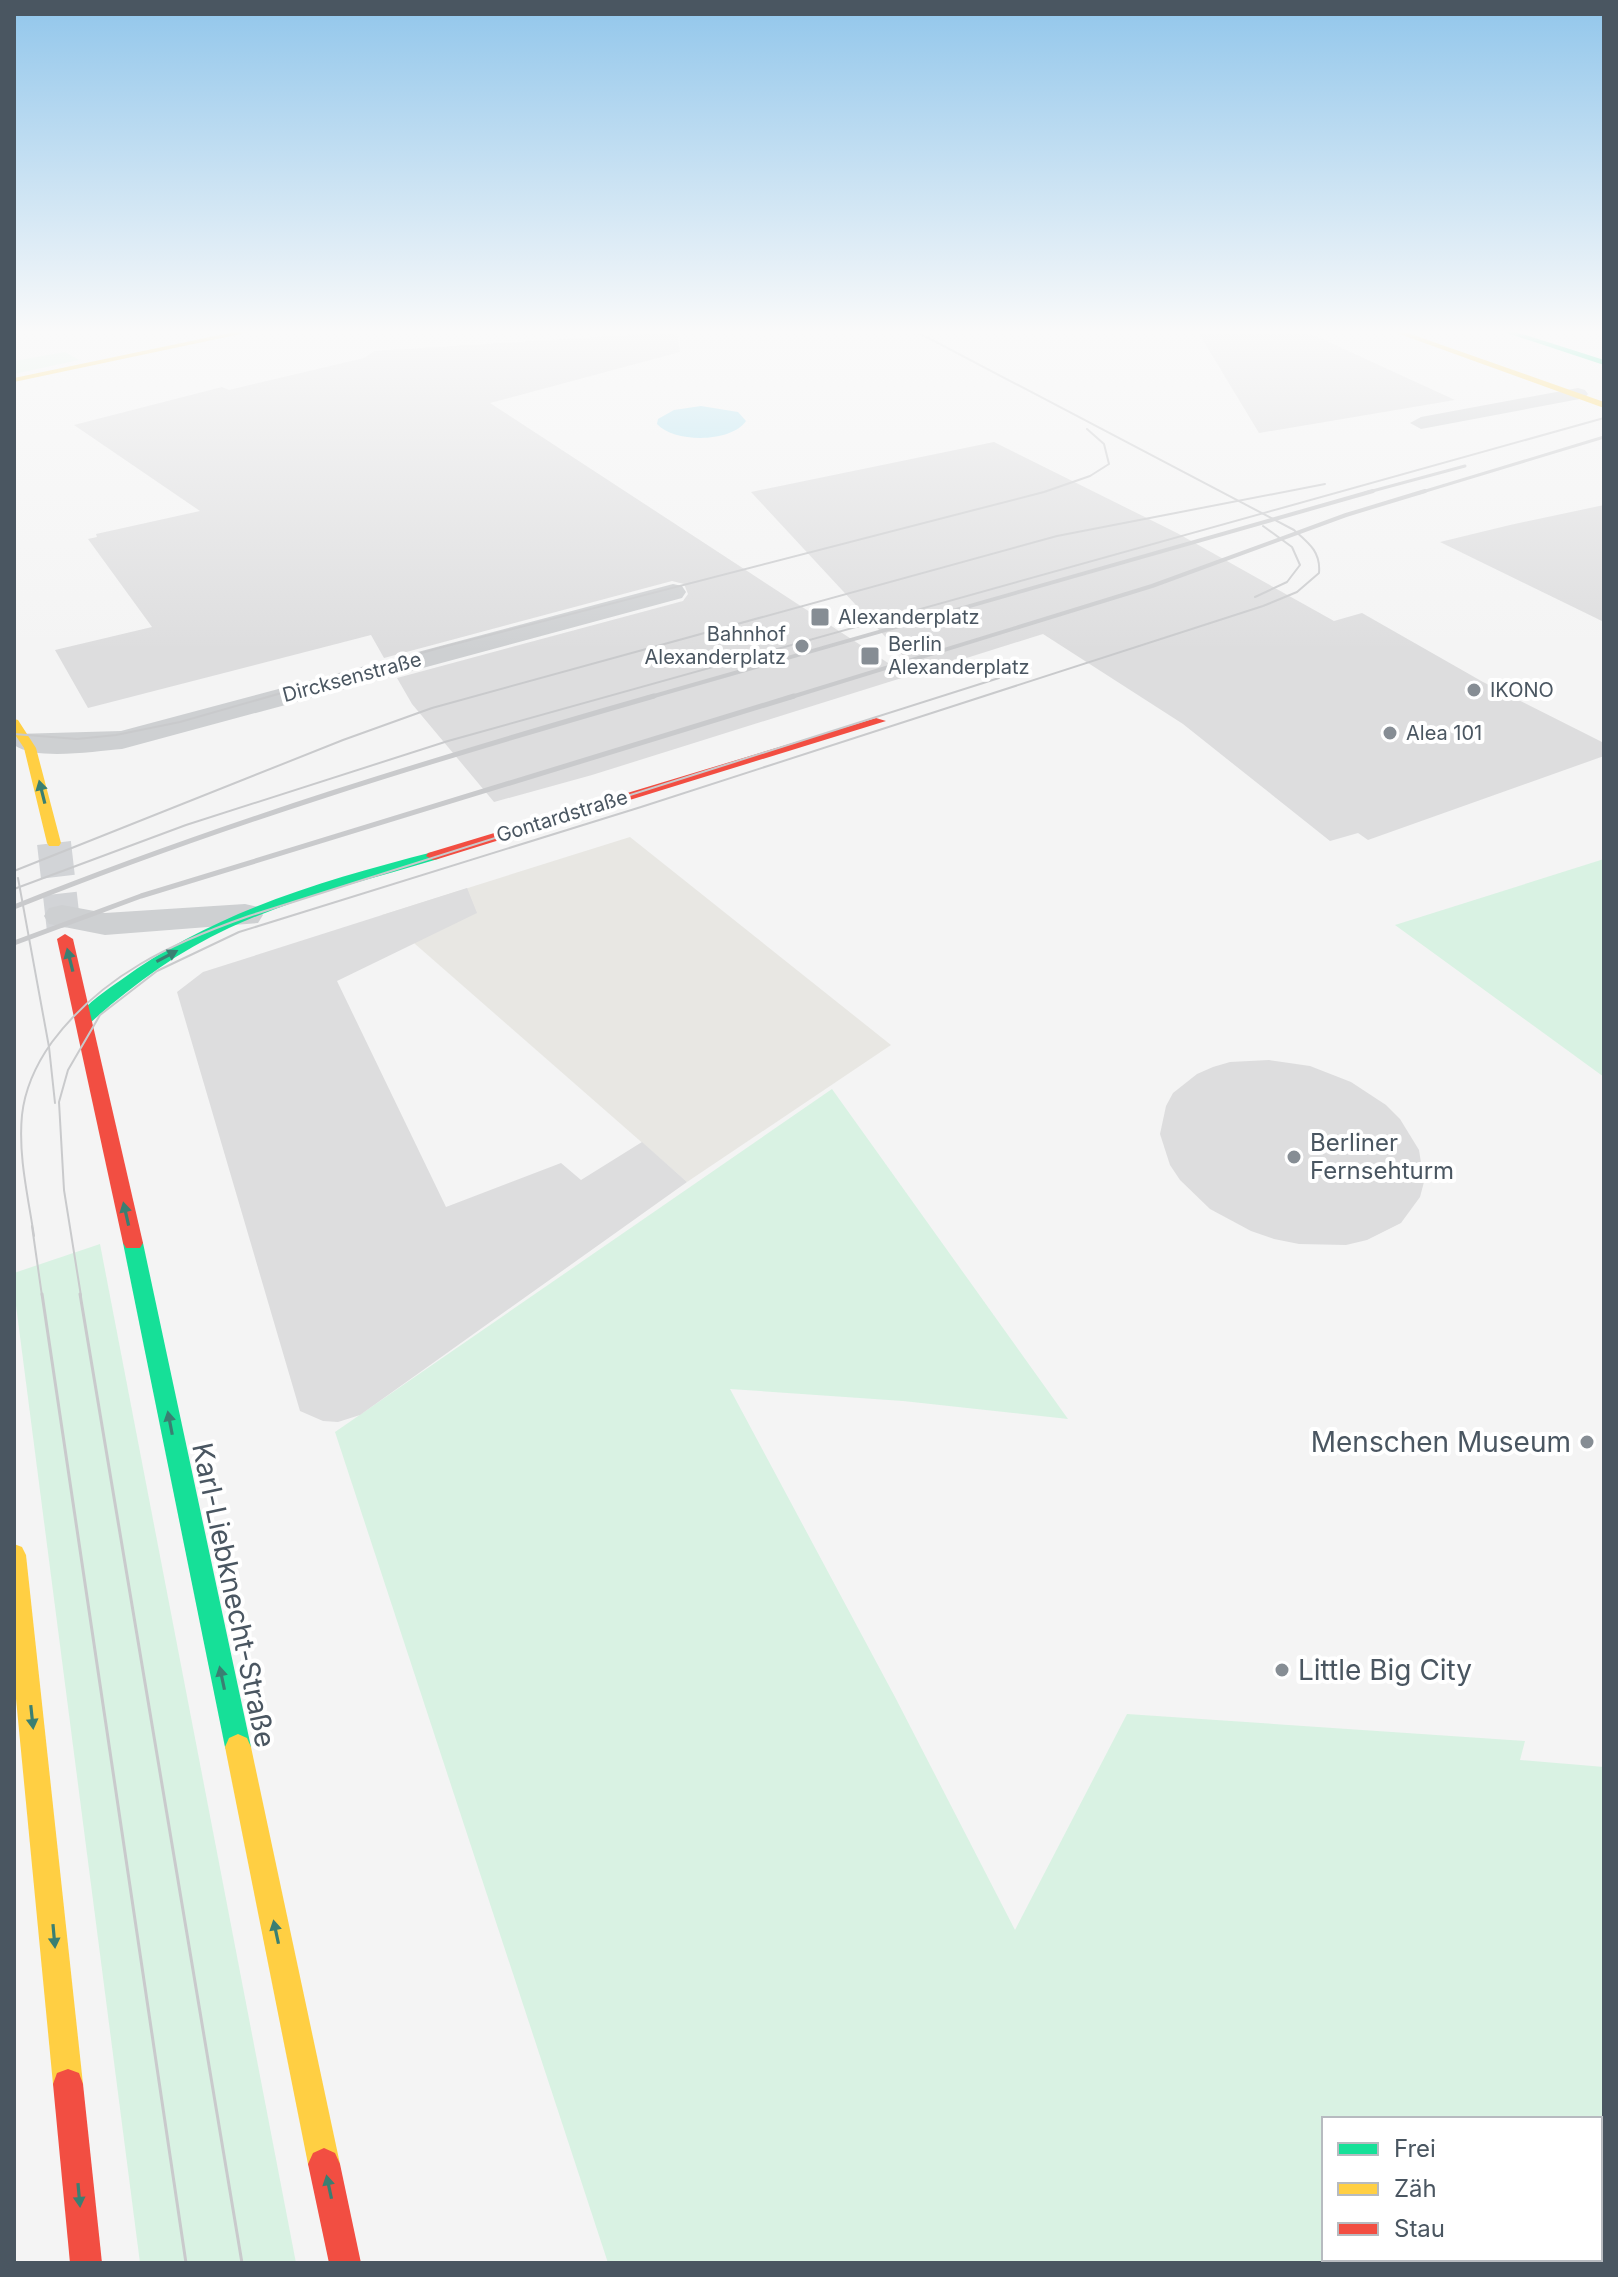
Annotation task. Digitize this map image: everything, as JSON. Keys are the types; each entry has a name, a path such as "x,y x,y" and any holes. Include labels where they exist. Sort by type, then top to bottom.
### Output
{"main road":[{"name":"Gontardstraße","path":"83,1020 117,988 154,963 245,915 611,800 689,780 880,721"},
{"path":"21,732 54,843"},
{"name":"Karl-Liebknecht-Straße","path":"63,928 143,1290 345,2263"},
{"path":"14,1555 86,2263"}],"street":[{"name":"Dircksenstraße","path":"21,732 66,744 122,740 673,592"},
{"name":"Gontardstraße","path":"63,928 245,915"}],"shaded area":[{"path":"630,837 891,1045 687,1182 382,915"}],"green space":[{"path":"1604,859 1604,1077 1395,925"},
{"path":"832,1089 1068,1419 903,1401 730,1389 895,1697 1015,1930 1127,1714 1525,1741 1520,1760 1604,1767 1604,2263 608,2263 335,1432"},
{"path":"100,1244 296,2263 140,2263 14,1290 14,1273"}],"building":[{"path":"93,438 544,438 908,676 592,775 494,802 412,704 397,678 683,601 688,594 684,584 672,581 384,658 371,635 88,708 55,650 152,627 88,539 97,537 96,534 200,511"},
{"path":"994,442 1177,533 1334,621 1362,613 1483,682 1604,743 1604,756 1368,840 1358,833 1330,841 1183,724 1043,634 919,673 751,492"},
{"path":"1604,505 1604,622 1440,542 1510,525"},
{"path":"467,888 477,913 337,981 446,1207 561,1163 581,1180 642,1142 687,1182 360,1415 338,1422 323,1421 300,1411 177,992 203,972"},
{"name":"Berliner Fernsehturm","path":"1269,1060 1310,1066 1351,1082 1386,1105 1400,1119 1419,1150 1424,1182 1420,1197 1401,1223 1367,1240 1346,1245 1299,1244 1251,1231 1210,1209 1180,1180 1170,1165 1160,1134 1166,1106 1173,1093 1197,1074 1213,1067 1230,1062"}],"tunnel":[{"path":"54,843 65,939"}],"tram line":[{"path":"14,734 77,739 116,735 180,722 439,648 1044,492 1090,476 1109,464 1104,444 1097,438"},
{"path":"1119,438 1238,501"},
{"path":"1262,513 1531,438"},
{"path":"1238,501 1325,484"},
{"path":"14,871 343,740 432,708 1057,536 1238,501"},
{"path":"1238,501 1262,513"},
{"path":"20,887 186,825 448,741 1262,513"},
{"path":"81,1296 64,1190 59,1102 68,1070 100,1015 157,971 239,932 641,807 1263,606 1297,592 1319,573 1316,554 1294,530 1262,513"},
{"path":"1255,597 1287,582 1300,565 1292,547 1263,526"},
{"path":"49,1047 93,998 140,964 193,938 249,916 999,678"},
{"path":"18,878 20,887"},
{"path":"14,889 20,887"},
{"path":"20,887 49,1047"},
{"path":"34,1236 24,1176 21,1130 32,1076 49,1047"},
{"path":"49,1047 55,1103"},
{"path":"32,1226 42,1296"},
{"path":"42,1294 186,2263"},
{"path":"80,1294 242,2263"}],"railway":[{"path":"1419,493 1600,438"},
{"path":"1365,493 1465,466"},
{"path":"653,696 1373,491"},
{"path":"788,698 1152,586 1346,515 1425,491"},
{"path":"14,907 172,847 331,793 653,696"},
{"path":"647,698 653,696"},
{"path":"14,943 141,896 794,696"}],"traffic: fast":[{"path":"83,1020 160,960 224,924 292,898 433,856"},
{"path":"133,1243 238,1747"}],"traffic: slow":[{"path":"14,723 30,748 54,843"},
{"path":"14,1555 68,2084"},
{"path":"238,1747 324,2164"}],"traffic: jam":[{"path":"433,856 880,721"},
{"path":"65,939 133,1243"},
{"path":"68,2084 86,2263"},
{"path":"324,2164 345,2263"}],"place":[{"name":"Alexanderplatz","path":"820,617"},
{"name":"Bahnhof Alexanderplatz","path":"802,646"},
{"name":"Berlin Alexanderplatz","path":"870,656"},
{"name":"IKONO","path":"1474,690"},
{"name":"Alea 101","path":"1390,733"},
{"name":"Berliner Fernsehturm","path":"1294,1157"},
{"name":"Menschen Museum","path":"1587,1442"},
{"name":"Little Big City","path":"1282,1670"}]}
